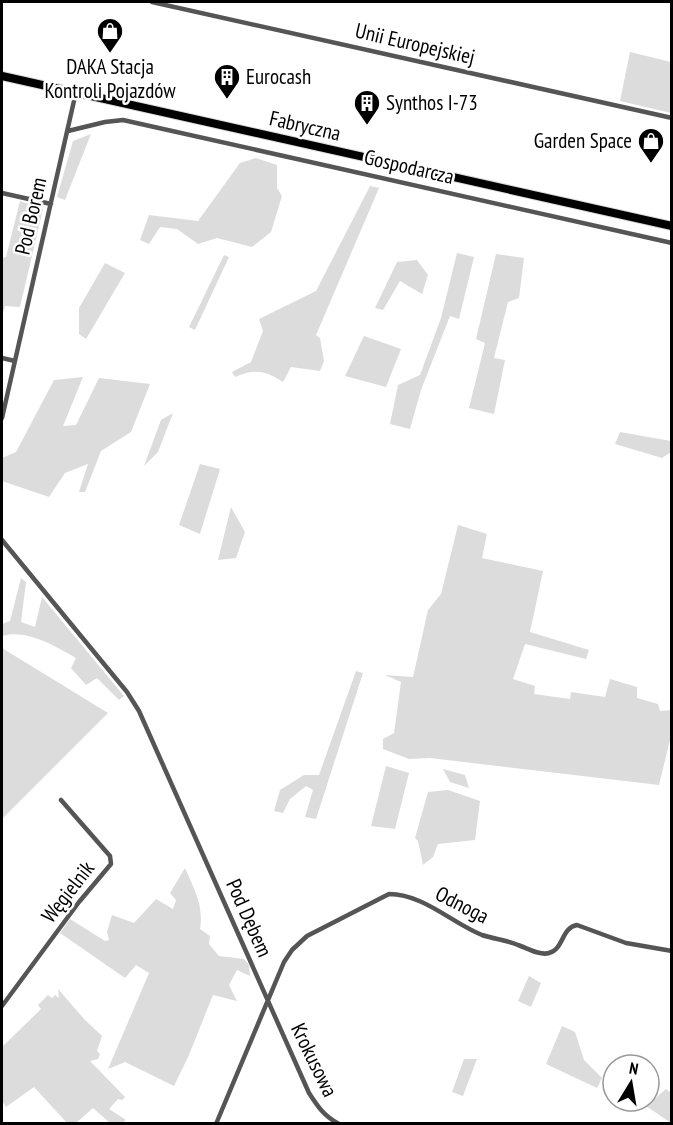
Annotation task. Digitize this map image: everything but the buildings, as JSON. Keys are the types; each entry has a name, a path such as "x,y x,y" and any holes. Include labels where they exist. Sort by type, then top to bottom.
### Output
{"main road":[{"name":"Fabryczna","path":"2,76 672,226"}],"street":[{"name":"Unii Europejskiej","path":"152,2 672,118"},
{"name":"Pod Borem","path":"2,418 76,92"},
{"name":"Gospodarcza","path":"68,131 123,120 672,243"},
{"path":"2,193 51,204"},
{"path":"2,358 15,361"},
{"name":"Pod Dębem","path":"2,540 128,692 139,711 269,1002"},
{"name":"Węgielnik","path":"2,1006 79,902 111,864 110,856 60,800"},
{"name":"Odnoga","path":"269,1002 284,962 299,942 389,894 399,894 414,899 482,934 510,941 540,953 549,953 554,950 567,929 577,925 616,940 672,951"},
{"path":"216,1124 269,1002"},
{"name":"Krokusowa","path":"269,1002 309,1093 320,1111 327,1118 339,1124"}],"shaded area":[{"path":"630,52 671,62 671,113 620,101"},
{"path":"91,134 65,200 57,197 73,141"},
{"path":"256,158 277,165 277,188 282,196 271,232 252,247 217,238 198,244 177,229 160,227 149,244 140,240 149,215 198,221 240,163"},
{"path":"370,186 379,188 316,335 320,338 324,361 320,371 291,367 283,382 271,375 259,372 235,377 232,372 251,362 263,331 259,319 316,291"},
{"path":"20,201 43,209 20,307 5,306 2,317 2,258 6,257"},
{"path":"457,253 474,257 459,319 450,316 421,390 410,429 390,424 398,385 420,375 441,318"},
{"path":"496,254 524,258 519,298 508,302 494,358 505,360 494,414 469,408 485,343 476,339"},
{"path":"224,255 229,257 195,330 189,327"},
{"path":"417,260 428,275 422,294 400,281 383,310 375,308 397,262"},
{"path":"105,263 125,273 86,339 79,334 79,308"},
{"path":"364,336 401,349 386,387 345,376"},
{"path":"83,377 63,426 76,425 99,378 150,384 131,432 101,451 85,492 79,492 88,464 65,473 49,497 2,481 2,458 16,452 54,380"},
{"path":"173,413 158,452 144,466 161,420"},
{"path":"620,432 671,441 671,452 662,458 615,444"},
{"path":"200,464 220,469 200,534 179,525"},
{"path":"231,507 245,532 236,558 218,560"},
{"path":"458,525 487,534 482,558 543,571 530,632 589,650 586,659 525,644 513,679 535,686 534,694 570,699 571,692 605,697 610,679 637,687 637,698 658,704 660,711 671,710 671,736 659,785 430,758 409,759 383,749 383,739 394,733 401,682 385,675 413,677 428,610 441,594"},
{"path":"21,578 26,582 21,622 35,627 42,597 124,696 119,700 97,678 86,685 71,668 76,658 50,644 21,635 2,636 2,624 10,621"},
{"path":"2,648 108,713 2,819"},
{"path":"356,671 363,673 316,819 305,817 313,790 306,786 290,799 283,813 274,811 280,790 304,775 319,775"},
{"path":"386,766 409,773 395,829 371,826"},
{"path":"443,769 465,775 469,788 450,782"},
{"path":"448,790 480,801 475,840 438,844 433,857 423,865 418,841 415,838 428,792"},
{"path":"185,868 195,890 201,913 200,929 210,936 209,944 219,956 244,959 249,965 250,976 237,970 229,985 237,1001 213,995 174,1086 125,1062 108,1069 149,973 136,965 125,978 60,933 70,919 105,941 109,940 107,932 112,915 134,923 156,899 173,909 176,900 170,893"},
{"path":"529,976 541,983 531,1007 518,1001"},
{"path":"58,989 102,1036 97,1051 100,1054 98,1059 90,1061 125,1097 122,1100 118,1099 109,1109 126,1120 122,1123 110,1123 93,1108 76,1123 67,1123 34,1087 6,1107 2,1101 2,1047 41,1009 38,1005 48,995 52,998 55,995 59,998"},
{"path":"562,1026 575,1032 584,1060 601,1077 601,1080 597,1088 546,1064"},
{"path":"464,1059 477,1059 463,1096 452,1092"},
{"path":"666,1089 671,1093 671,1123 656,1113 661,1113 661,1093"}],"place":[{"name":"DAKA Stacja Kontroli Pojazdów","path":"110,54"},
{"name":"Eurocash","path":"227,100"},
{"name":"Synthos I-73","path":"367,126"},
{"name":"Garden Space","path":"651,164"}]}
